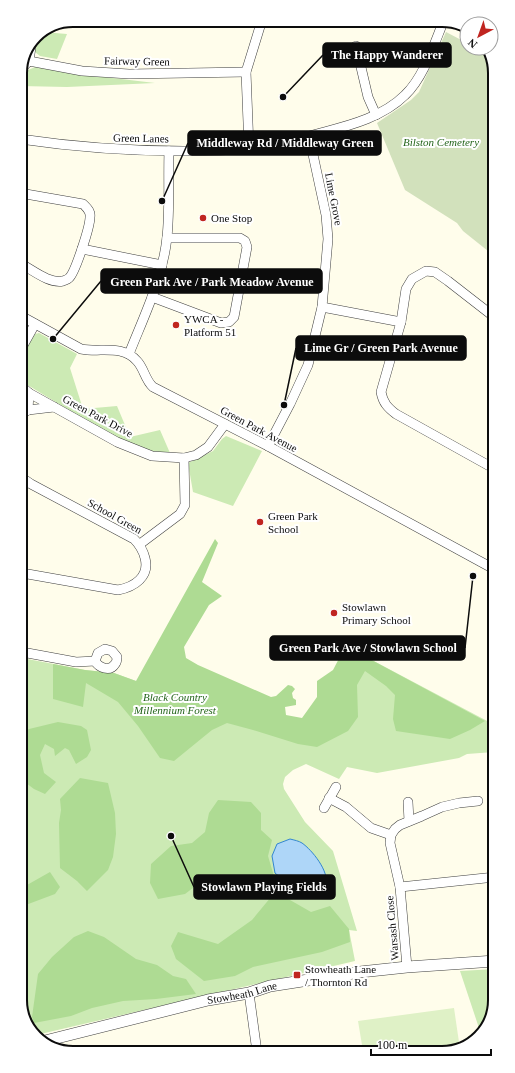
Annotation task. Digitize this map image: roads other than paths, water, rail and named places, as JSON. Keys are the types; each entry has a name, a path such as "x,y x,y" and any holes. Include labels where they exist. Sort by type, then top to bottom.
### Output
{"street":[{"path":"249,148 246,72 260,27"},
{"name":"Green Lanes","path":"27,140 59,145 109,149 169,151 207,150 249,148 346,127 376,115 400,100 413,86 424,68 441,27"},
{"path":"356,46 368,97 376,115"},
{"name":"Fairway Green","path":"29,61 82,71 129,74 246,72"},
{"name":"Lime Grove","path":"268,446 308,365 322,307 328,239 326,215 309,136"},
{"path":"27,319 81,349 89,351 115,350 129,354 152,297 162,265 167,238 169,151"},
{"path":"27,194 83,204 89,209 90,217 82,249 72,274 68,279 53,281 27,267"},
{"path":"152,297 221,323 229,322 234,316 247,247 245,241 240,238 167,238"},
{"path":"82,249 162,265"},
{"path":"488,312 448,281 431,271 426,271 412,279 406,289 401,322 381,392 382,399 388,408 396,414 488,465"},
{"path":"322,307 401,322"},
{"path":"27,338 35,324"},
{"name":"Green Park Avenue","path":"129,354 138,361 149,383 153,387 268,446 488,566"},
{"name":"Green Park Drive","path":"27,391 117,442 152,456 184,458 196,455 208,447 225,424"},
{"path":"27,404 30,393"},
{"path":"27,412 54,406"},
{"path":"140,544 180,514 184,509 184,458"},
{"name":"School Green","path":"27,481 134,539 140,544 144,552 146,569 140,580 127,588 118,590 27,574"},
{"path":"27,653 76,662 95,661"},
{"path":"324,808 336,786"},
{"path":"329,798 346,807 371,828 391,835 400,825 442,807 459,802 478,801"},
{"path":"408,802 409,821"},
{"name":"Warsash Close","path":"391,835 390,842 400,887 407,967"},
{"name":"Warsash Close","path":"400,887 488,878"},
{"name":"Stowheath Lane","path":"51,1040 208,1000 249,993 270,986 360,972 488,961"},
{"path":"249,993 256,1046"}],"water":[{"path":"290,839 306,846 319,861 325,873 326,884 316,896 294,889 275,873 272,856 277,844"}],"place":[{"name":"The Happy Wanderer","path":"283,97"},
{"name":"Middleway Rd / Middleway Green","path":"162,201"},
{"name":"One Stop","path":"203,218"},
{"name":"YWCA - Platform 51","path":"176,325"},
{"name":"Green Park Ave / Park Meadow Avenue","path":"53,339"},
{"name":"Lime Gr / Green Park Avenue","path":"284,405"},
{"name":"Green Park School","path":"260,522"},
{"name":"Green Park Ave / Stowlawn School","path":"473,576"},
{"name":"Stowlawn Primary School","path":"334,613"},
{"name":"Stowlawn Playing Fields","path":"171,836"},
{"name":"Stowheath Lane / Thornton Rd","path":"297,975"}],"park label":[{"name":"Bilston Cemetery","path":"441,142"},
{"name":"Black Country Millennium Forest","path":"175,703"}]}
